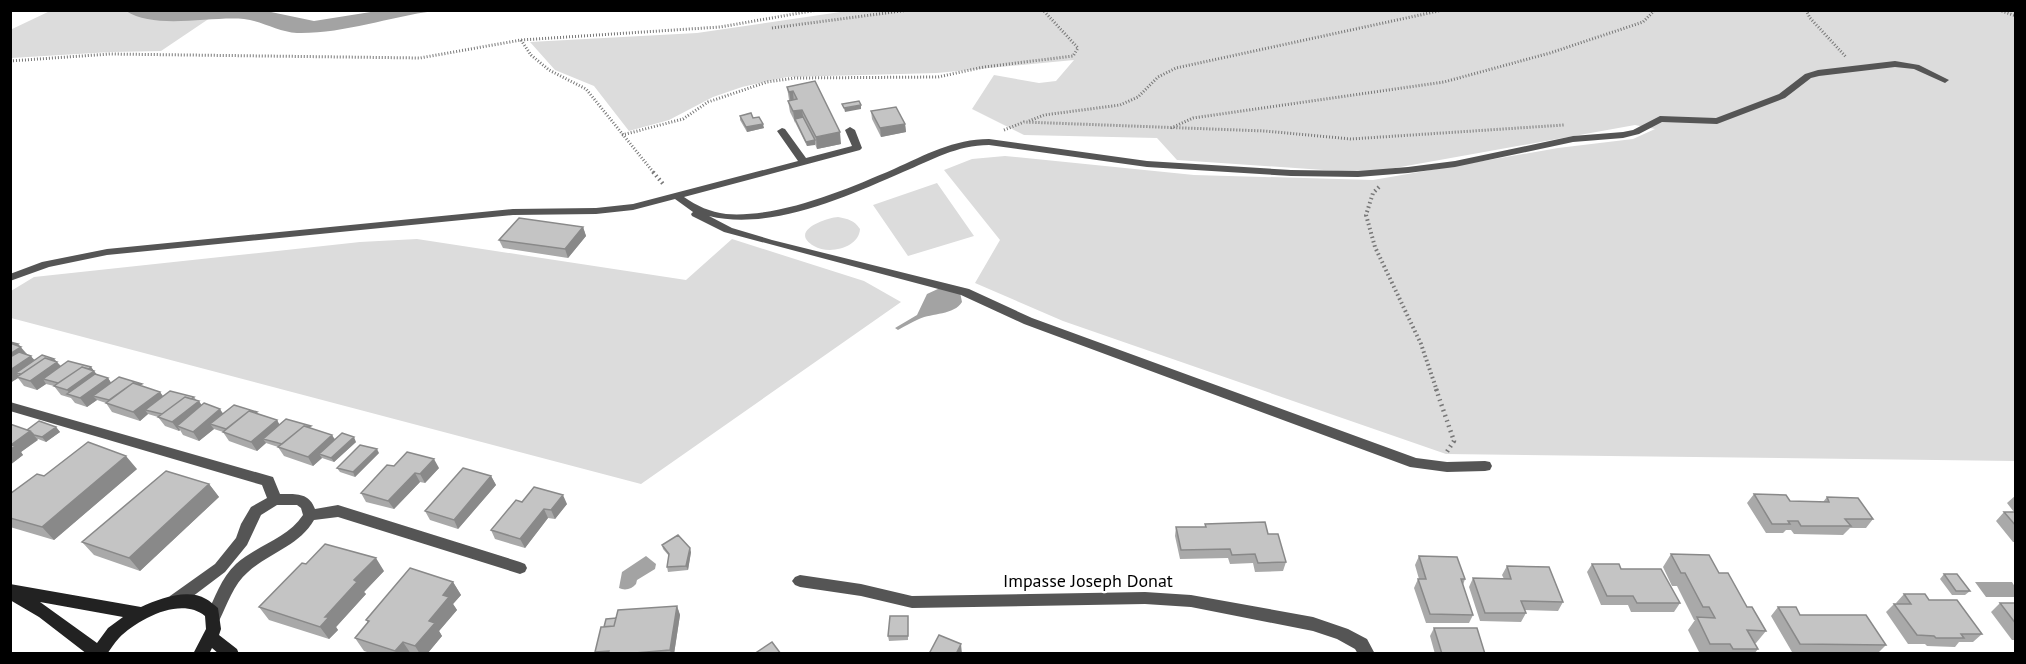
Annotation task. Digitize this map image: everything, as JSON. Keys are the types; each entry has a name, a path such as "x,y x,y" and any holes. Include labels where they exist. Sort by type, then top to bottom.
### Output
{"main road":[{"path":"10,591 139,613"},
{"path":"10,591 44,612 97,653 107,637 139,613 175,601 200,603 214,616 211,638 201,654"},
{"path":"211,638 231,654"}],"street":[{"path":"676,196 701,212 723,216 769,214 819,201 952,147 971,142 989,142 1148,164 1291,173 1358,174 1395,171 1455,164 1573,140 1623,135 1636,132 1660,119 1717,121 1782,96 1808,75 1844,69 1895,64 1916,68 1945,80"},
{"path":"10,278 46,264 107,252 513,212 596,211 633,207 857,148 850,130"},
{"path":"782,131 804,162"},
{"path":"676,196 699,217 728,230 850,264 965,292 1028,321 1415,462 1447,467 1485,466"},
{"path":"10,406 268,481 275,500"},
{"path":"175,601 220,568 242,540 256,511 275,500 300,499 307,505 310,514 307,523 288,538 264,551 235,574 214,616"},
{"path":"310,514 338,511 520,568"},
{"name":"Impasse Joseph Donat","path":"800,581 861,590 912,602 1145,598 1191,601 1313,624 1342,634 1361,644 1367,654"}],"path":[{"path":"10,61 110,54 395,59 429,56 521,40 720,27 817,10"},
{"path":"772,28 909,10"},
{"path":"622,135 683,119 708,102 767,82 795,78 938,77 984,67 1073,56 1078,48 1043,10"},
{"path":"989,142 1006,129 1044,115 1120,105 1138,97 1158,77 1176,68 1443,10"},
{"path":"1170,128 1193,118 1444,82 1551,53 1643,22 1655,10"},
{"path":"1806,10 1810,18 1847,58 1844,69"},
{"path":"2000,10 2016,16"},
{"path":"521,40 531,55 549,70 586,89 622,135 676,196"},
{"path":"1024,122 1265,131 1351,139 1571,125"},
{"path":"1395,171 1373,193 1366,215 1375,247 1421,344 1454,441 1441,459 1415,462"}],"shaded area":[{"path":"854,10 2015,11 2015,461 1446,454 1063,321 975,283 1000,240 944,170 972,159 1005,156 1194,175 1373,180 1558,148 1633,139 1655,129 1635,125 1367,173 1177,160 1157,138 1024,135 972,109 994,75 1039,83 1056,81 1074,60 937,73 787,77 742,87 713,97 669,120 629,131 594,86 555,70 530,42 697,33"},
{"path":"50,11 150,11 210,18 161,51 11,58 10,30"},
{"path":"126,11 271,12 314,21 377,11 434,11 331,31 297,33 244,19 152,20"},
{"path":"937,183 974,236 908,256 873,205"},
{"path":"838,217 850,220 860,229 858,236 849,245 827,250 814,246 807,240 805,235 812,226"},
{"path":"417,239 686,280 732,239 864,281 901,302 641,484 11,318 11,291 34,277 360,242"},
{"path":"940,288 960,292 962,302 948,312 924,317 898,330 895,328 917,315 927,294"},
{"path":"646,556 656,564 655,569 637,580 636,584 630,588 619,588 622,572"},
{"path":"1975,582 2012,582 2015,587 2015,597 1986,597"}],"building":[{"path":"815,81 840,132 816,137 802,110 793,111 788,101 797,99 793,91 789,92 787,87"},
{"path":"859,101 861,105 844,108 842,104"},
{"path":"896,107 905,124 880,128 871,111"},
{"path":"751,113 753,118 759,117 763,124 746,127 740,116"},
{"path":"803,117 815,140 806,142 795,119"},
{"path":"519,218 583,227 565,249 499,240"},
{"path":"10,343 21,347 10,354"},
{"path":"19,352 31,356 10,370 10,357"},
{"path":"42,355 54,359 45,358 21,374 16,373"},
{"path":"45,358 57,362 30,381 17,377"},
{"path":"68,361 91,367 89,369 82,367 58,383 43,379"},
{"path":"82,367 94,371 67,390 54,386"},
{"path":"95,374 108,378 80,398 67,394"},
{"path":"119,377 142,384 133,383 109,400 93,396"},
{"path":"133,383 160,392 133,412 106,403"},
{"path":"170,391 194,397 191,399 185,397 162,414 145,410"},
{"path":"185,397 199,401 172,422 158,417"},
{"path":"204,403 220,409 193,432 177,426"},
{"path":"234,405 257,412 249,411 226,429 210,424"},
{"path":"249,411 277,420 251,442 223,432"},
{"path":"286,419 311,426 304,426 282,444 263,439"},
{"path":"39,421 56,427 42,437 27,430"},
{"path":"10,424 30,431 11,445 15,446 10,450"},
{"path":"304,426 332,435 308,457 278,447"},
{"path":"342,433 354,437 331,458 319,454"},
{"path":"88,442 126,456 42,527 10,518 10,494 37,474 44,476"},
{"path":"360,445 377,449 353,472 337,468"},
{"path":"407,452 434,459 420,474 415,473 388,501 361,493 387,465 394,466"},
{"path":"463,468 491,476 454,520 425,511"},
{"path":"166,471 209,484 129,558 82,542"},
{"path":"534,487 563,495 551,510 544,509 520,539 491,530 516,500 522,502"},
{"path":"1754,494 1786,495 1790,501 1829,502 1827,497 1858,498 1873,519 1845,519 1851,526 1801,526 1798,521 1788,521 1790,524 1772,524"},
{"path":"2004,512 2016,512 2016,526"},
{"path":"1265,522 1268,534 1278,534 1286,562 1258,563 1255,554 1232,555 1230,549 1181,550 1176,527 1206,527 1205,524"},
{"path":"678,535 690,548 686,566 667,567 669,554 662,545"},
{"path":"325,544 376,558 354,580 357,582 325,617 329,617 320,627 259,607 302,563 306,564"},
{"path":"1671,554 1709,555 1719,573 1728,573 1747,607 1752,607 1766,631 1747,630 1758,649 1733,649 1730,644 1710,644 1697,617 1715,618 1709,607 1703,607 1685,573 1681,573"},
{"path":"1419,556 1457,557 1465,579 1461,579 1473,615 1430,614 1418,579 1426,579"},
{"path":"1592,564 1619,564 1621,569 1661,569 1680,603 1637,603 1633,596 1607,596"},
{"path":"1507,566 1549,567 1563,602 1521,601 1526,613 1485,613 1473,578 1511,579"},
{"path":"410,568 453,582 443,595 449,597 429,621 435,623 415,646 403,642 395,651 355,638 369,621 366,620"},
{"path":"1944,574 1957,574 1970,591 1956,591"},
{"path":"1904,594 1925,594 1929,600 1957,600 1982,634 1961,634 1964,638 1917,635 1894,604 1911,604"},
{"path":"2000,603 2016,603 2016,624"},
{"path":"677,606 670,650 623,654 608,654 609,651 595,652 601,627 614,626 618,610"},
{"path":"1778,607 1796,607 1800,615 1866,615 1886,645 1800,644"},
{"path":"890,616 908,616 908,636 888,636"},
{"path":"616,618 614,626 604,627 606,619"},
{"path":"1434,628 1477,628 1485,654 1442,654"},
{"path":"939,635 961,644 956,654 929,654"},
{"path":"772,642 781,654 754,654"}]}
